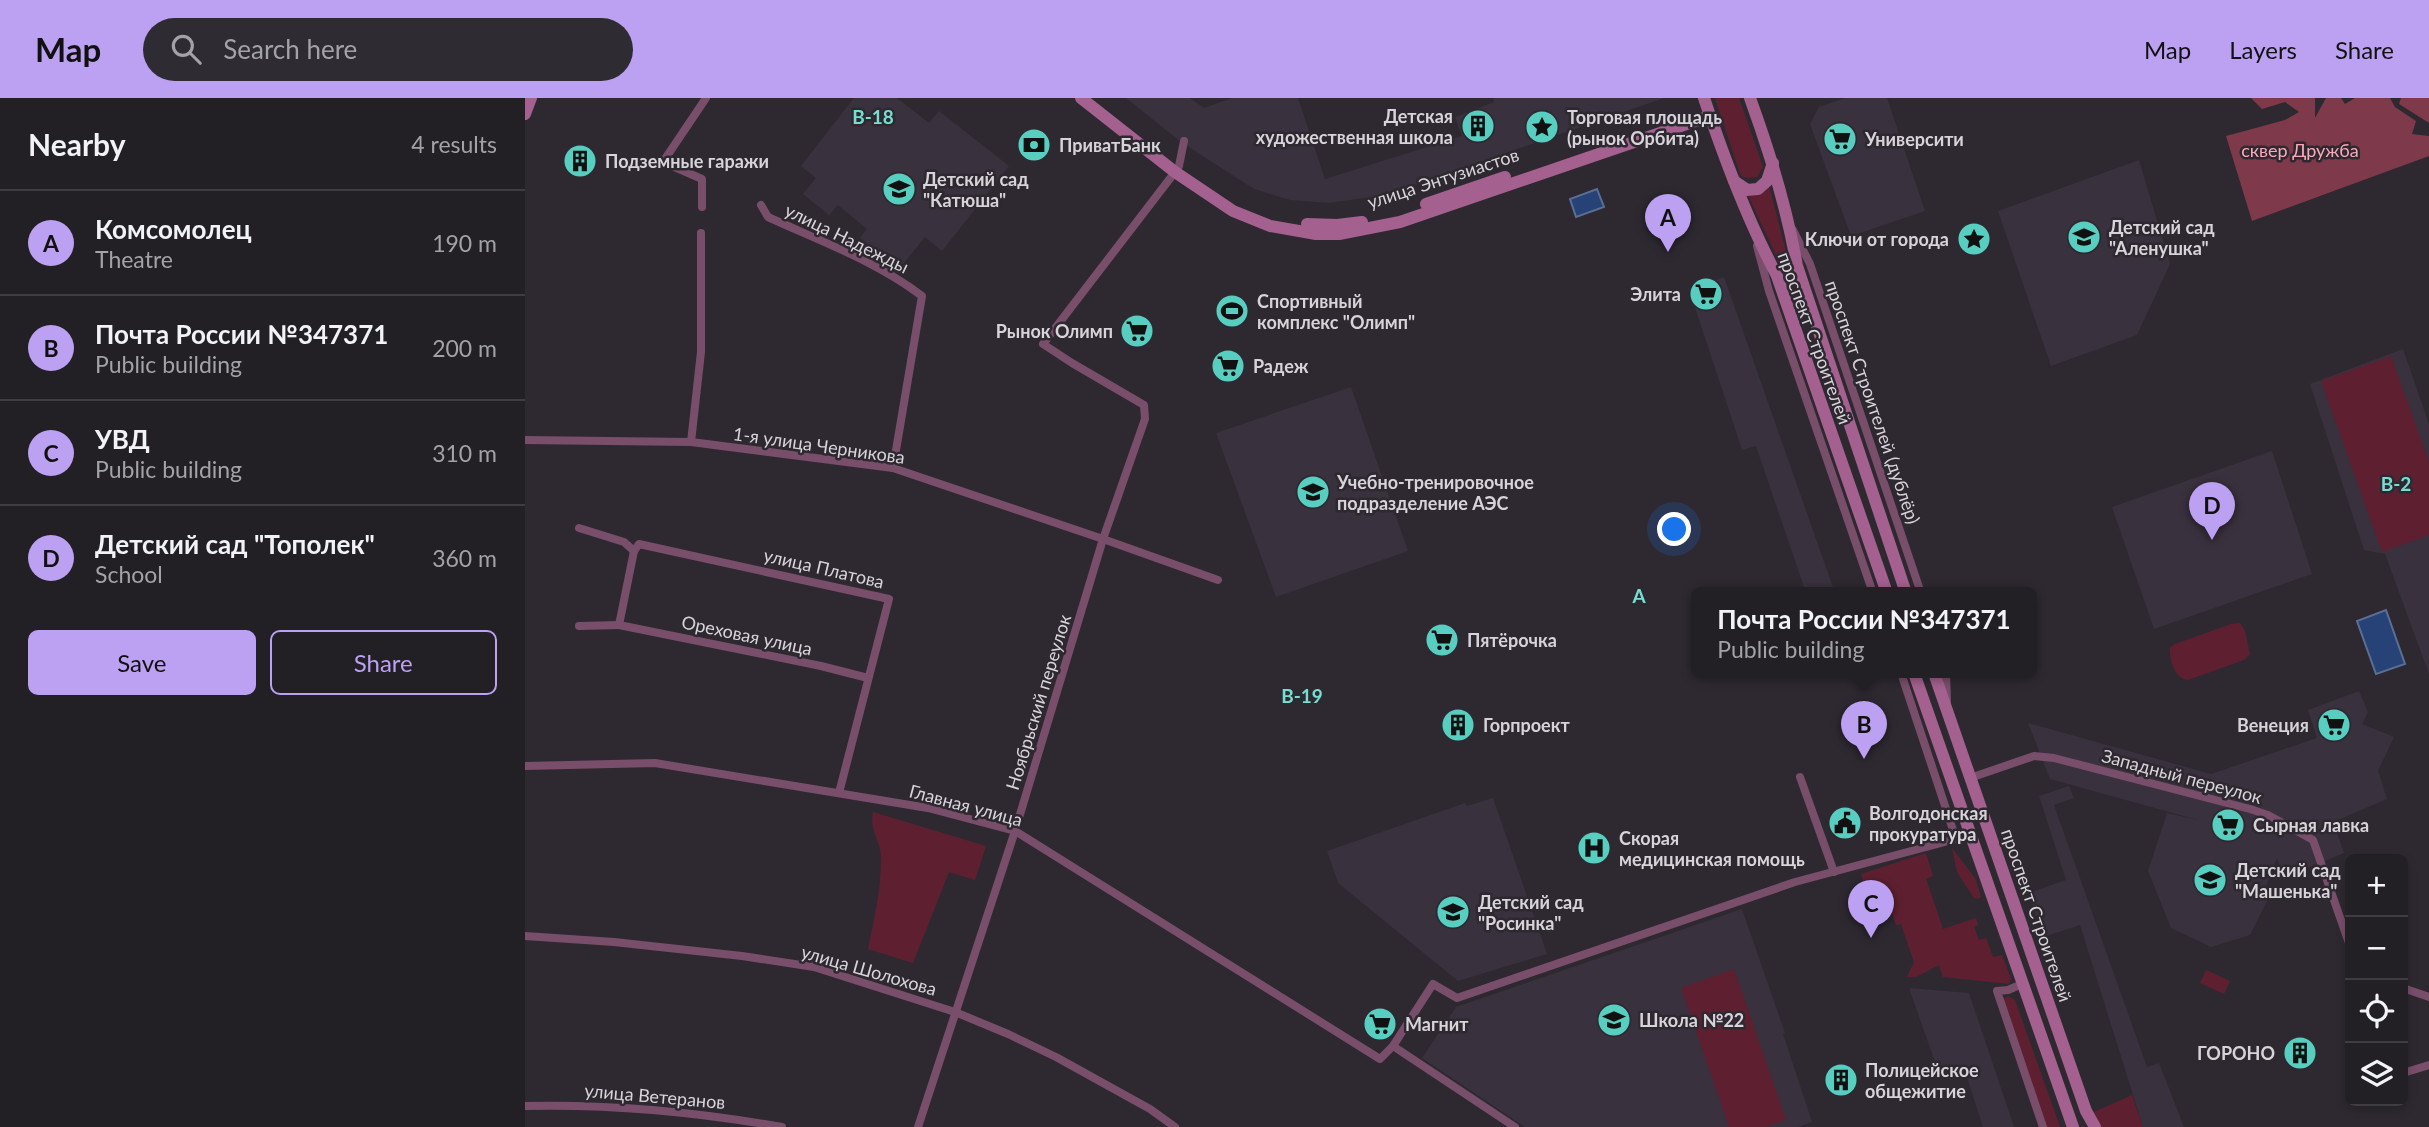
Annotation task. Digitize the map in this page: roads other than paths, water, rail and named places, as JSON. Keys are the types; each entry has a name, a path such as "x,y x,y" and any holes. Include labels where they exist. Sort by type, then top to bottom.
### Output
{"main road":[{"path":"1081,98 1177,169"},
{"name":"улица Энтузиастов","path":"1093,98 1177,169 1240,206 1273,220 1315,225 1337,225 1399,214 1463,189 1641,135 1707,108"},
{"path":"525,114 527,99"},
{"name":"проспект Строителей","path":"1752,99 1790,223 1797,266 1904,587"},
{"name":"проспект Строителей","path":"1707,108 1753,230 1777,276 1885,587"},
{"path":"1733,181 1747,190 1758,189 1767,181 1773,163"},
{"name":"проспект Строителей","path":"1917,678 2073,1127"},
{"name":"проспект Строителей","path":"1936,678 2086,1111 2095,1127"}],"street":[{"path":"702,207 702,179 663,162 706,98"},
{"path":"1177,169 1184,141"},
{"name":"Ноябрьский переулок","path":"918,1127 1015,831 1103,538 1145,419 1145,405 1043,344 1177,169"},
{"name":"улица Надежды","path":"761,205 768,217 878,268 922,296 893,468"},
{"name":"проспект Строителей (дублёр)","path":"1790,223 1806,254 1919,587"},
{"path":"1753,230 1769,291 1871,587"},
{"path":"691,442 701,352 701,233"},
{"name":"1-я улица Черникова","path":"525,440 691,442 893,468 1103,538 1217,580"},
{"path":"579,528 637,547 619,625"},
{"name":"улица Платова","path":"637,547 889,599 839,793"},
{"name":"Ореховая улица","path":"579,625 619,625 809,663 868,678"},
{"path":"1903,678 1956,839"},
{"path":"1946,678 1948,715"},
{"name":"Западный переулок","path":"1971,778 2034,756 2054,758 2268,815 2313,840 2345,932"},
{"name":"Главная улица","path":"525,766 655,763 928,808 1015,831 1381,1059 1393,1046"},
{"path":"1800,777 1834,872"},
{"path":"1515,1127 1393,1046 1433,984 1457,998 1719,906 1971,835"},
{"name":"улица Шолохова","path":"525,936 614,942 814,967 955,1012 1056,1057 1150,1109 1175,1127"},
{"path":"2022,984 1997,991 2043,1127"},
{"path":"2408,990 2429,997"},
{"path":"2408,1071 2429,1065"},
{"name":"улица Ветеранов","path":"525,1106 657,1109 782,1127"}],"water":[{"path":"1597,189 1604,207 1576,217 1570,199"},
{"path":"2386,610 2405,664 2376,674 2357,621"}],"place":[{"name":"Детская художественная школа","path":"1478,126"},
{"name":"Торговая площадь (рынок Орбита)","path":"1542,127"},
{"name":"Университи","path":"1840,139"},
{"name":"ПриватБанк","path":"1034,145"},
{"name":"Подземные гаражи","path":"580,161"},
{"name":"Детский сад \"Катюша\"","path":"899,189"},
{"name":"Детский сад \"Аленушка\"","path":"2084,237"},
{"name":"Ключи от города","path":"1974,239"},
{"name":"Комсомолец","path":"1668,252"},
{"name":"Элита","path":"1706,294"},
{"name":"Спортивный комплекс \"Олимп\"","path":"1232,311"},
{"name":"Рынок Олимп","path":"1137,331"},
{"name":"Радеж","path":"1228,366"},
{"name":"Учебно-тренировочное подразделение АЭС","path":"1313,492"},
{"name":"Детский сад \"Тополек\"","path":"2212,540"},
{"name":"Пятёрочка","path":"1442,640"},
{"name":"Горпроект","path":"1458,725"},
{"name":"Венеция","path":"2334,725"},
{"name":"Почта России №347371","path":"1864,759"},
{"name":"Волгодонская прокуратура","path":"1845,823"},
{"name":"Сырная лавка","path":"2228,825"},
{"name":"Скорая медицинская помощь","path":"1594,848"},
{"name":"Детский сад \"Машенька\"","path":"2210,880"},
{"name":"Детский сад \"Росинка\"","path":"1453,912"},
{"name":"УВД","path":"1871,938"},
{"name":"Школа №22","path":"1614,1020"},
{"name":"Магнит","path":"1380,1024"},
{"name":"ГОРОНО","path":"2300,1053"},
{"name":"Полицейское общежитие","path":"1841,1080"}],"district":[{"name":"В-18","path":"873,116"},
{"name":"В-2","path":"2396,483"},
{"name":"А","path":"1639,595"},
{"name":"В-19","path":"1302,695"}],"park label":[{"name":"сквер Дружба","path":"2300,150"}]}
